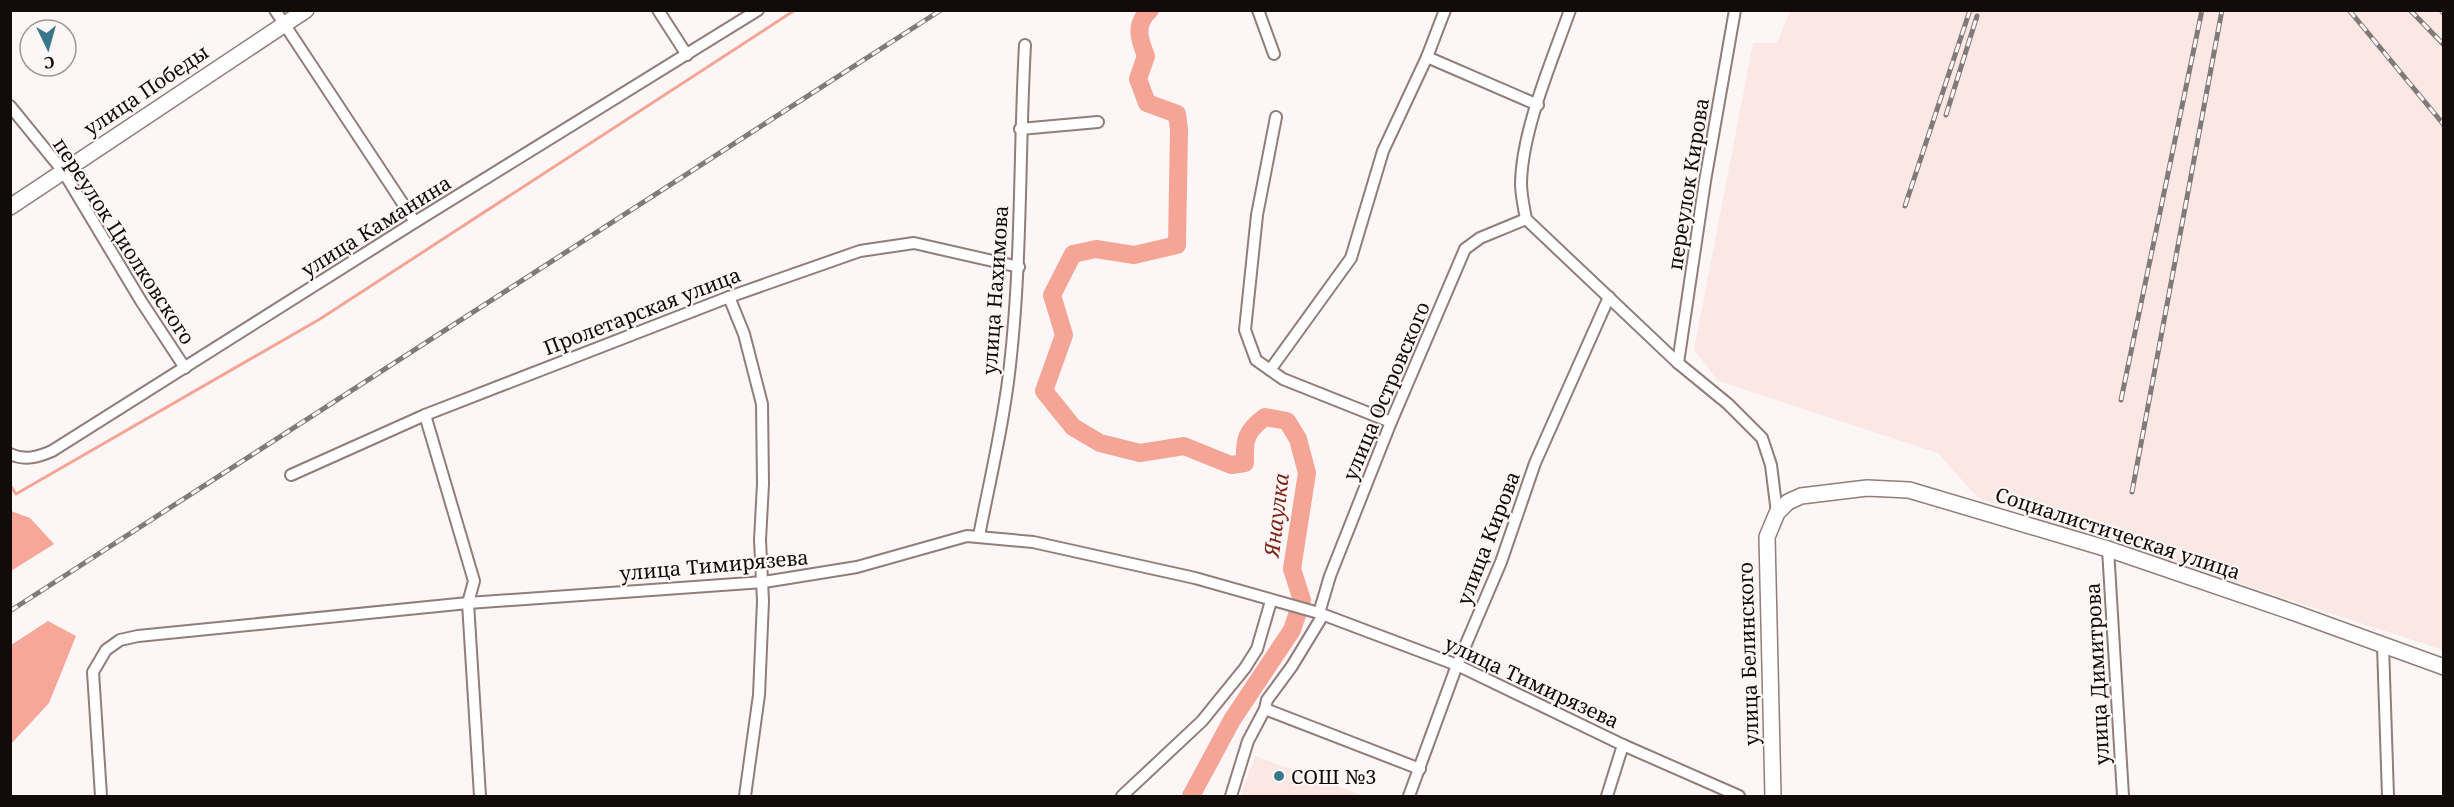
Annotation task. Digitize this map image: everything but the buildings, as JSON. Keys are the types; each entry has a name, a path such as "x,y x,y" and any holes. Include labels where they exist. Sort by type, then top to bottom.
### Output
{"street":[{"path":"275,10 415,222"},
{"name":"улица Победы","path":"10,207 306,10"},
{"path":"658,10 687,55"},
{"name":"улица Каманина","path":"10,454 22,459 52,451 415,222 758,10"},
{"path":"1258,10 1274,54"},
{"path":"1270,370 1351,258 1383,151 1427,57 1445,10"},
{"path":"1569,10 1523,156 1521,185 1526,219 1678,363 1728,404 1762,438 1771,465 1777,513"},
{"name":"переулок Кирова","path":"1678,363 1705,181 1736,10"},
{"name":"улица Нахимова","path":"980,536 1010,367 1018,267 1020,129 1025,45"},
{"path":"1427,57 1538,105"},
{"name":"переулок Циолковского","path":"10,106 63,171 141,301 185,368"},
{"path":"1276,117 1257,215 1245,330 1256,360 1283,379 1391,422"},
{"path":"1020,129 1098,122"},
{"name":"улица Островского","path":"1231,796 1248,741 1265,709 1267,700 1292,666 1321,614 1330,576 1391,422 1465,249 1488,234 1526,219"},
{"name":"Пролетарская улица","path":"291,475 425,415 729,297 860,251 914,243 1018,267"},
{"path":"729,297 744,334 762,404 763,484 760,540 764,582 759,695 745,796"},
{"name":"улица Кирова","path":"1409,796 1457,665 1501,562 1535,463 1609,297"},
{"path":"425,415 474,582 468,603 480,796"},
{"name":"Социалистическая улица","path":"1777,513 1788,502 1801,496 1868,488 1909,490 2108,549 2444,667"},
{"name":"улица Белинского","path":"1773,796 1766,563 1767,537 1777,513"},
{"name":"улица Тимирязева","path":"101,796 93,672 106,650 120,640 138,636 468,603 764,582 857,567 967,536 1034,542 1195,578 1321,614 1457,665 1623,745 1739,796"},
{"name":"улица Димитрова","path":"2108,549 2123,796"},
{"path":"1122,796 1202,721 1245,668 1257,649 1277,602"},
{"path":"2383,646 2388,796"},
{"path":"1265,709 1420,769"},
{"path":"1607,796 1623,745"}],"shaded area":[{"path":"1790,11 2443,11 2443,650 1978,498 1938,453 1718,381 1694,350 1753,43 1777,43"},
{"path":"11,511 30,518 54,544 11,571"},
{"path":"48,621 76,636 49,703 11,744 11,645"},
{"name":"СОШ №3","path":"1255,756 1365,796 1240,796"}],"waterway":[{"path":"10,485 16,494 320,319 795,10"},
{"name":"Янаулка","path":"1150,10 1140,26 1141,44 1146,56 1138,79 1147,103 1177,114 1179,129 1177,245 1134,255 1096,249 1073,254 1052,295 1064,335 1044,391 1073,427 1100,443 1140,453 1184,446 1231,465 1245,463 1245,448 1250,431 1265,417 1287,421 1298,439 1307,473 1292,569 1302,600 1292,630 1232,720 1191,796"}],"railway":[{"path":"10,611 941,10"},
{"path":"1905,206 1970,10"},
{"path":"2121,400 2202,10"},
{"path":"2132,492 2222,10"},
{"path":"2349,10 2444,125"},
{"path":"2410,10 2444,45"},
{"path":"2441,10 2444,14"},
{"path":"1946,115 1977,16"}],"place":[{"name":"СОШ №3","path":"1279,776"}]}
